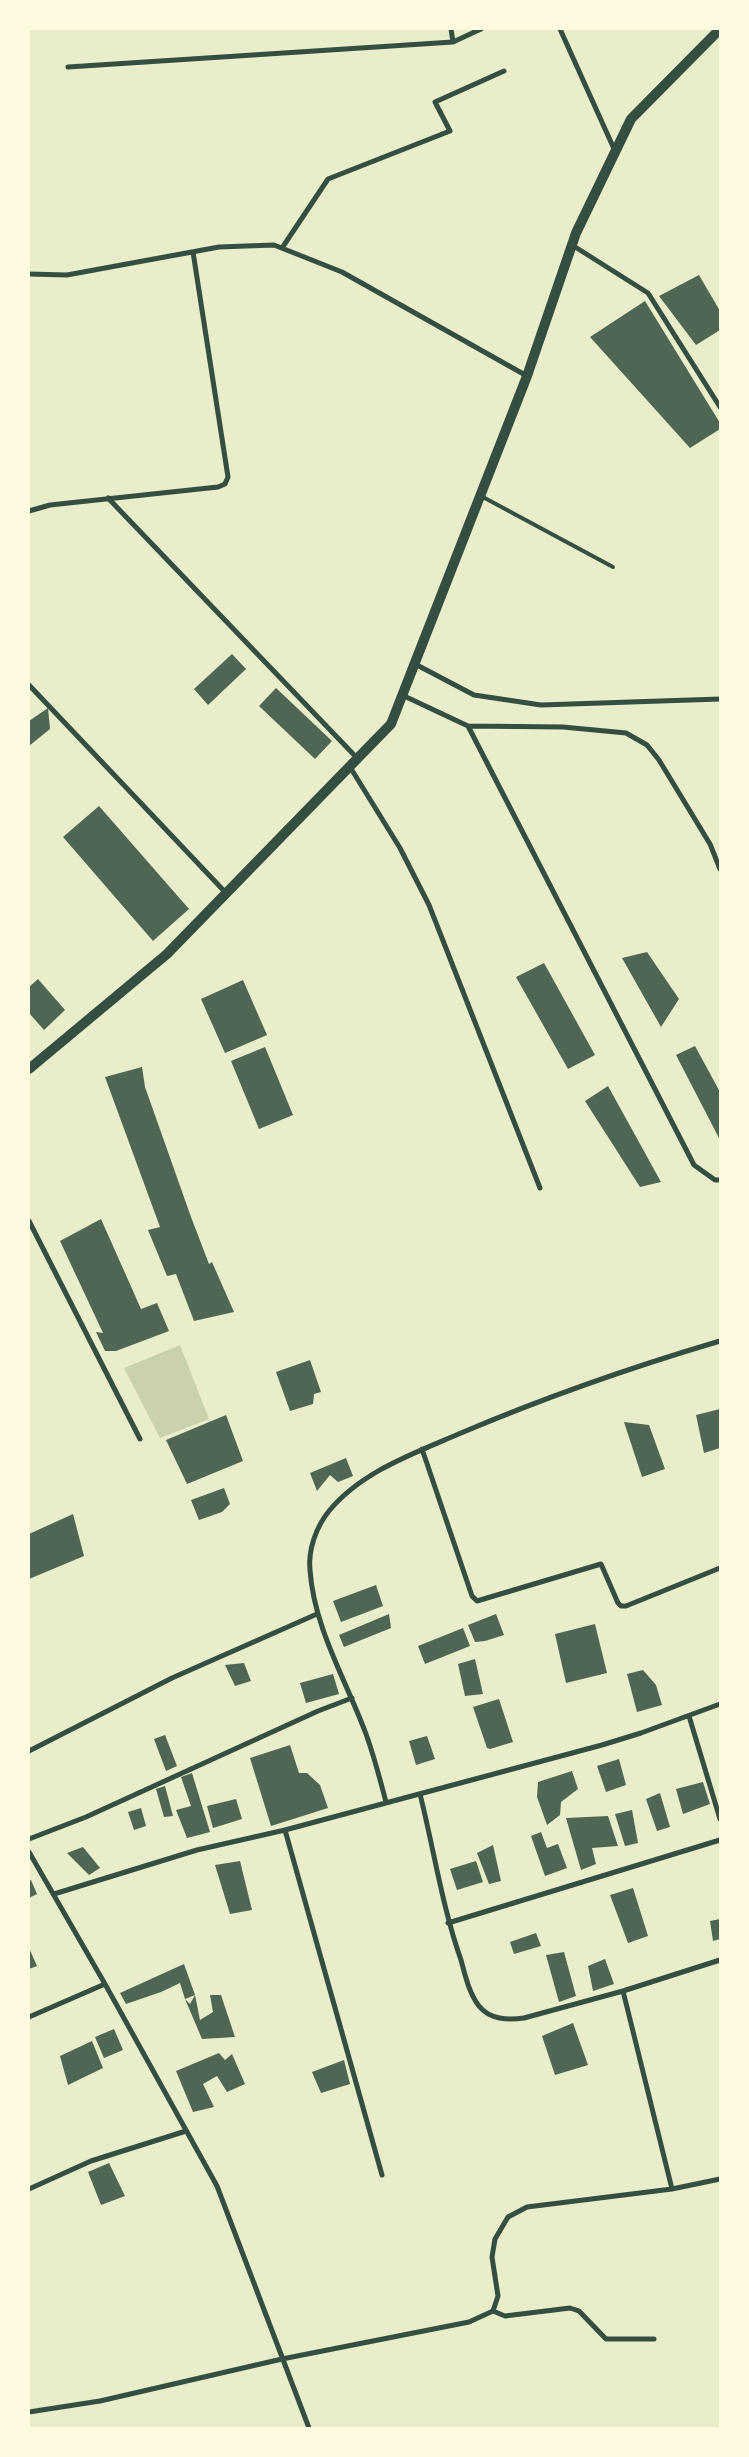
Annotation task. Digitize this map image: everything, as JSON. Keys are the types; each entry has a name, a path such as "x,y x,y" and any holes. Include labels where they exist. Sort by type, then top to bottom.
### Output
{"main road":[{"path":"29,1068 167,954 391,724 527,376 572,244 615,152 631,119 720,29"}],"street":[{"path":"451,29 454,42"},
{"path":"68,67 454,42 481,29"},
{"path":"560,29 615,152"},
{"path":"282,248 328,179 450,131 435,102 504,71"},
{"path":"572,244 648,293 720,407"},
{"path":"29,274 67,276 219,247 274,245 342,272 527,376"},
{"path":"29,511 50,505 218,487 225,484 228,477 193,252"},
{"path":"108,498 358,758"},
{"path":"415,664 474,695 541,705 720,699"},
{"path":"29,685 227,893"},
{"path":"402,695 468,726 610,730 626,733 647,745 659,760 710,844 720,869"},
{"path":"468,726 694,1165 715,1180 720,1180"},
{"path":"350,767 400,848 425,898 540,1188"},
{"path":"29,1221 140,1439"},
{"path":"386,1802 366,1735 317,1614 310,1569 312,1543 328,1511 352,1489 379,1470 422,1449 521,1407 720,1341"},
{"path":"422,1449 472,1596 476,1601 483,1601 601,1564 618,1603 621,1606 626,1606 720,1568"},
{"path":"29,1751 172,1678 317,1614"},
{"path":"29,1839 63,1827 310,1714 352,1698"},
{"path":"54,1894 197,1850 284,1830 602,1745 720,1704"},
{"path":"689,1716 720,1819"},
{"path":"420,1794 448,1923 471,1992 480,2007 497,2018 511,2020 524,2018 623,1991 720,1960"},
{"path":"284,1830 382,2175"},
{"path":"448,1923 720,1840"},
{"path":"29,1852 105,1984 220,2193 309,2428"},
{"path":"29,2017 105,1984"},
{"path":"623,1991 672,2189"},
{"path":"29,2189 91,2161 186,2131"},
{"path":"493,2311 498,2296 492,2257 495,2239 508,2217 527,2207 672,2189 720,2179"},
{"path":"29,2412 100,2401 282,2359 468,2322 493,2311 505,2316 570,2308 579,2311 606,2339 654,2339"}],"lane":[{"path":"481,496 613,567"}],"green space":[{"path":"180,1345 209,1419 160,1438 124,1368"}],"building":[{"path":"699,275 720,311 720,330 696,345 659,296"},
{"path":"645,301 720,423 720,429 690,448 590,337"},
{"path":"232,654 246,669 208,705 194,689"},
{"path":"276,688 332,741 315,759 259,706"},
{"path":"48,708 50,729 29,746 29,721"},
{"path":"99,806 189,909 153,941 63,837"},
{"path":"647,952 679,999 661,1027 622,958"},
{"path":"544,963 595,1055 568,1069 516,977"},
{"path":"38,979 65,1010 44,1030 29,1013 29,987"},
{"path":"243,980 267,1035 225,1053 201,999"},
{"path":"695,1046 720,1092 720,1140 676,1055"},
{"path":"265,1047 293,1115 259,1129 231,1061"},
{"path":"142,1067 145,1087 191,1217 209,1264 212,1262 234,1312 194,1321 176,1274 167,1276 148,1230 160,1227 105,1077"},
{"path":"608,1086 661,1182 640,1187 585,1101"},
{"path":"101,1219 141,1309 157,1303 169,1331 116,1351 105,1351 96,1332 103,1333 60,1241"},
{"path":"310,1360 321,1392 314,1394 313,1404 290,1411 276,1372"},
{"path":"720,1409 720,1448 704,1453 696,1415"},
{"path":"226,1415 243,1461 187,1484 166,1440"},
{"path":"624,1422 649,1425 665,1469 642,1477"},
{"path":"346,1458 353,1476 338,1482 330,1475 317,1491 310,1473"},
{"path":"224,1488 230,1504 222,1512 199,1520 191,1500"},
{"path":"73,1514 84,1556 29,1579 29,1534"},
{"path":"376,1585 383,1606 341,1622 333,1601"},
{"path":"389,1614 391,1628 344,1647 339,1635"},
{"path":"496,1614 504,1635 475,1642 468,1625"},
{"path":"595,1624 607,1673 566,1683 555,1634"},
{"path":"463,1628 470,1646 425,1664 418,1646"},
{"path":"475,1659 483,1694 465,1696 458,1664"},
{"path":"244,1663 251,1681 235,1686 225,1665"},
{"path":"643,1670 656,1685 662,1705 637,1712 627,1674"},
{"path":"333,1674 339,1694 306,1703 300,1683"},
{"path":"499,1699 513,1742 490,1749 487,1748 473,1707"},
{"path":"165,1735 177,1766 166,1771 154,1739"},
{"path":"427,1736 435,1759 416,1765 409,1741"},
{"path":"290,1745 299,1773 307,1773 320,1785 328,1808 271,1826 250,1758"},
{"path":"619,1759 626,1785 606,1792 597,1766"},
{"path":"572,1771 578,1789 561,1802 560,1815 547,1825 537,1797 538,1782"},
{"path":"192,1773 210,1832 187,1838 176,1810 191,1806 181,1777"},
{"path":"703,1782 710,1804 683,1814 676,1789"},
{"path":"165,1786 173,1816 164,1817 156,1789"},
{"path":"660,1793 670,1827 657,1831 646,1799"},
{"path":"236,1799 242,1819 213,1828 207,1806"},
{"path":"141,1808 146,1826 134,1830 128,1812"},
{"path":"632,1810 638,1843 625,1846 615,1814"},
{"path":"608,1816 618,1846 592,1848 596,1864 581,1870 566,1818"},
{"path":"541,1832 547,1848 558,1844 567,1868 545,1876 531,1836"},
{"path":"493,1845 501,1881 489,1884 477,1853"},
{"path":"83,1847 100,1868 89,1875 67,1853"},
{"path":"240,1861 252,1910 230,1914 215,1865"},
{"path":"476,1861 483,1882 457,1890 450,1869"},
{"path":"31,1880 37,1894 29,1898 29,1881"},
{"path":"633,1888 648,1936 628,1943 610,1895"},
{"path":"720,1919 720,1939 713,1941 710,1921"},
{"path":"536,1933 541,1946 514,1954 510,1942"},
{"path":"29,1948 37,1966 29,1969"},
{"path":"564,1952 576,1996 559,2002 546,1955"},
{"path":"605,1959 614,1984 593,1991 588,1966"},
{"path":"184,1964 195,1995 185,1999 180,1983 161,1992 126,2004 120,1993"},
{"path":"195,1995 200,2020 213,2012 210,1995 221,1995 235,2037 202,2039 185,1999 190,2004"},
{"path":"573,2023 588,2065 555,2075 542,2036"},
{"path":"114,2029 123,2050 104,2058 95,2037"},
{"path":"92,2041 103,2068 68,2085 60,2056"},
{"path":"219,2053 225,2060 232,2054 245,2084 227,2092 217,2076 203,2084 214,2107 193,2112 176,2071"},
{"path":"344,2060 350,2084 321,2093 312,2072"},
{"path":"109,2163 125,2196 101,2205 88,2172"}]}
